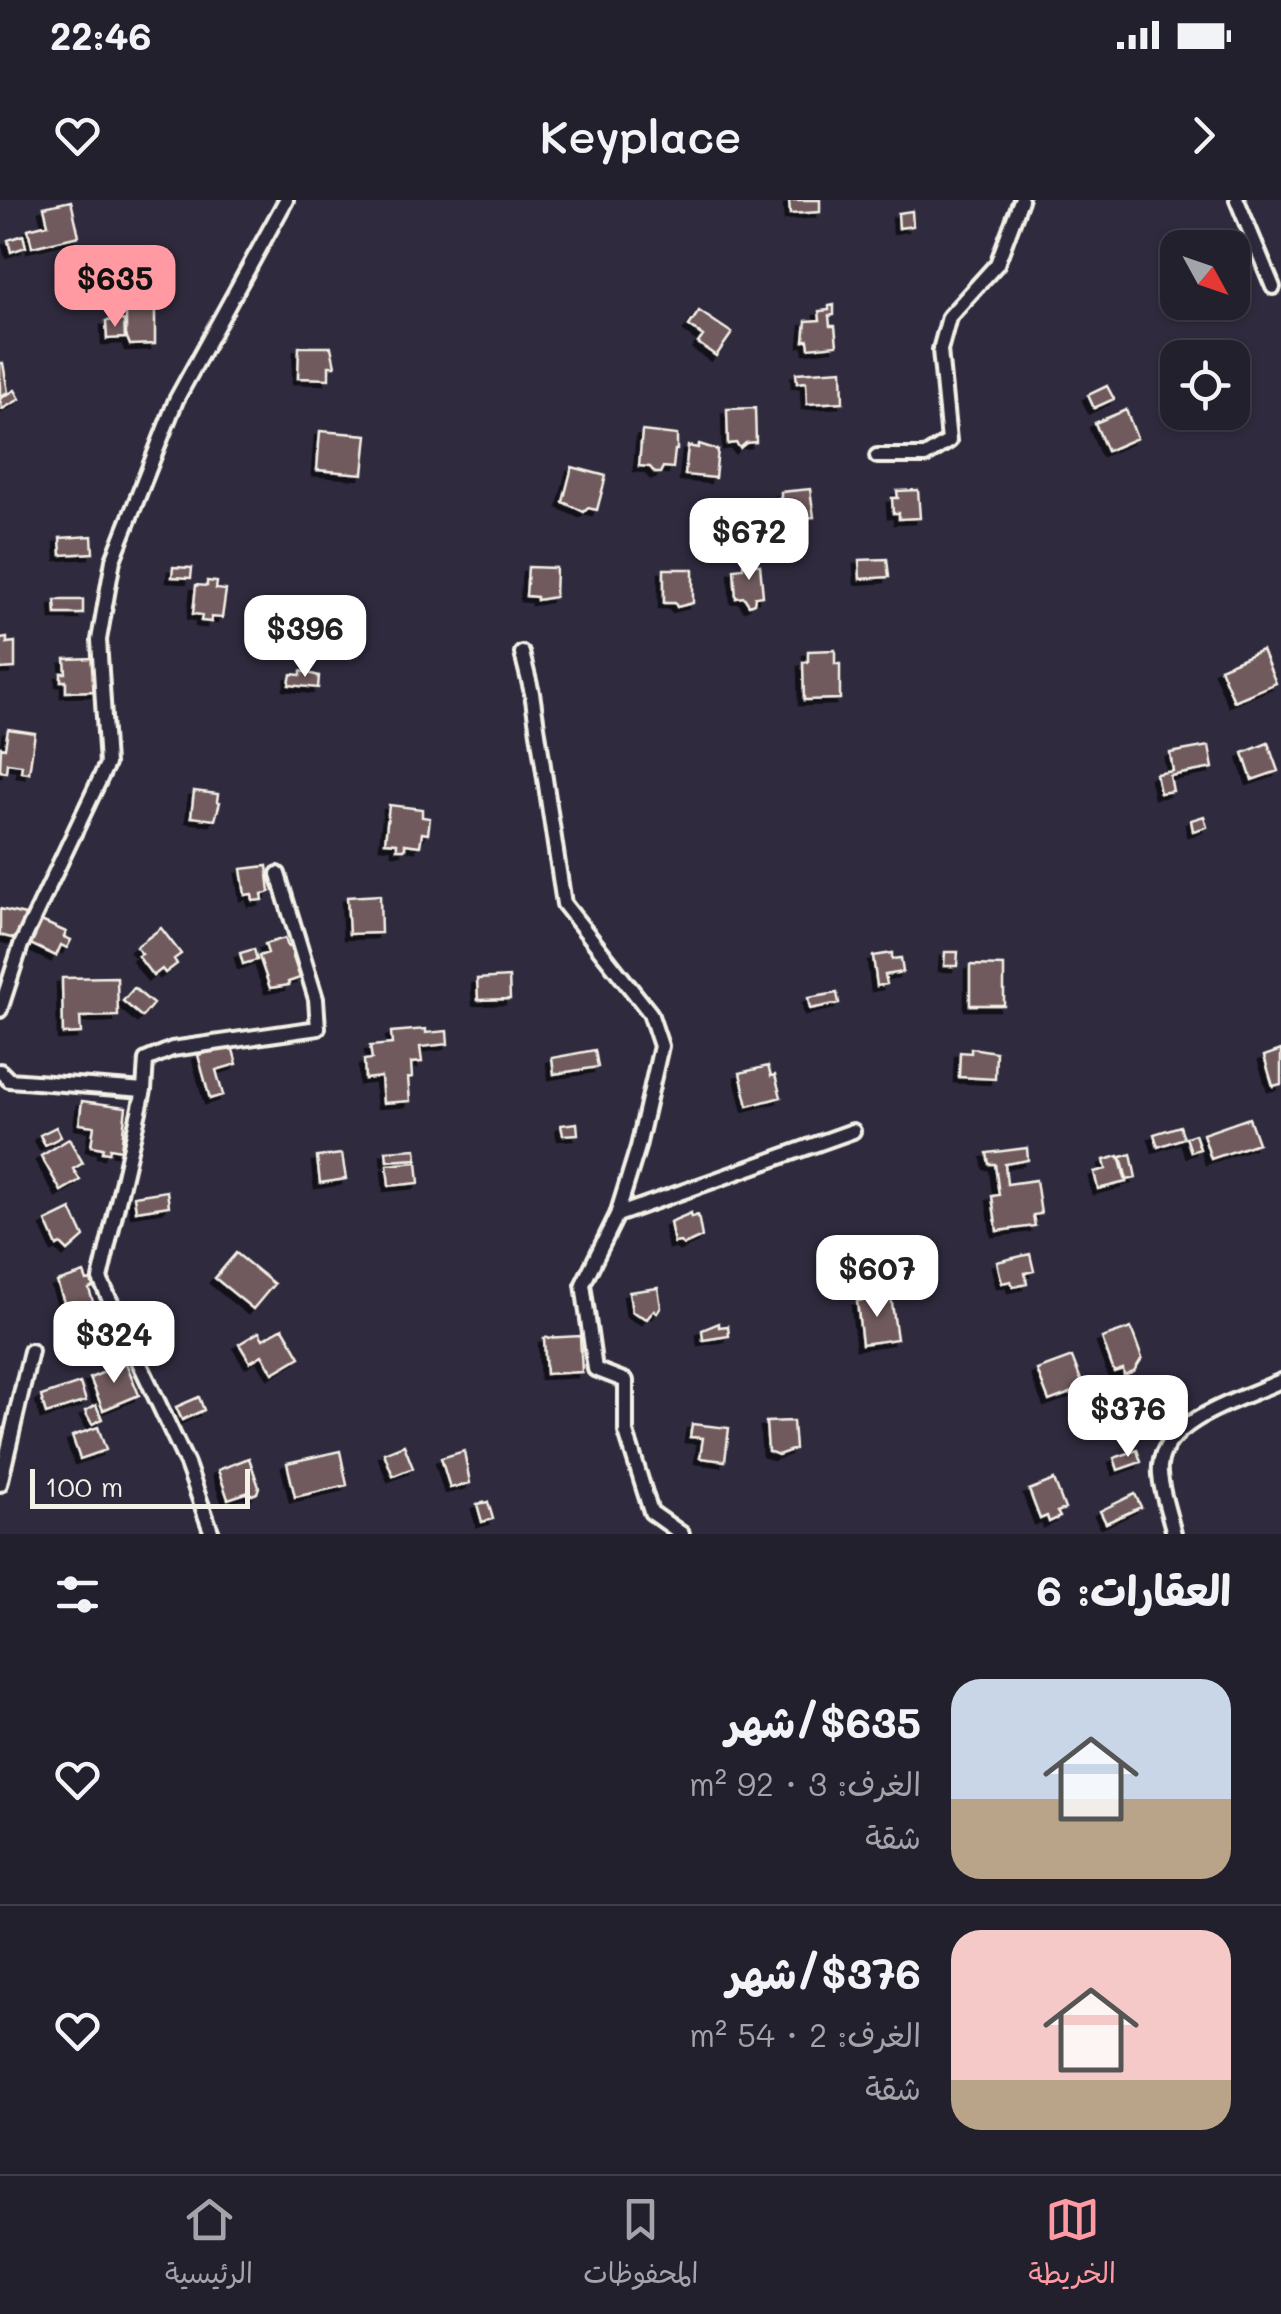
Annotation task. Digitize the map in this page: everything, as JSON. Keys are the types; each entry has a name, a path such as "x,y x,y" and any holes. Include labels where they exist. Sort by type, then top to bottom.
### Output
{"street":[{"path":"877,456 925,456 948,441 940,350 949,316 997,264 1021,200"},
{"path":"1237,200 1274,287"},
{"path":"0,1010 20,944 108,764 98,640 113,560 176,400 281,202"},
{"path":"522,653 532,693 564,904 650,1013 662,1046 617,1215 584,1284 595,1369 626,1381 626,1432 651,1512 682,1534"},
{"path":"212,1534 187,1464 100,1279 144,1090 146,1060 172,1049 318,1028 316,999 278,874"},
{"path":"0,1071 9,1080 144,1090"},
{"path":"617,1215 854,1131"},
{"path":"0,1484 30,1351"},
{"path":"1174,1534 1159,1467 1168,1440 1183,1426 1281,1381"}],"building":[{"path":"789,200 820,200 820,212 790,214"},
{"path":"71,201 79,236 32,247 28,229 48,224 44,207"},
{"path":"912,211 913,226 899,228 898,213"},
{"path":"23,235 26,247 11,252 8,240"},
{"path":"834,305 834,315 829,316 830,326 835,326 837,345 809,348 808,340 804,341 806,321 820,320 819,311"},
{"path":"155,307 155,344 130,345 126,308"},
{"path":"699,311 732,333 716,356 698,343 703,336 689,326"},
{"path":"124,320 125,338 107,339 106,321"},
{"path":"299,347 331,347 335,366 329,366 329,379 298,378"},
{"path":"0,363 8,392 0,396"},
{"path":"842,370 843,402 807,404 806,382 797,383 796,373"},
{"path":"1107,386 1114,399 1094,408 1088,395"},
{"path":"15,390 20,399 2,409 0,399"},
{"path":"755,408 756,442 740,448 736,443 728,444 727,409"},
{"path":"1126,410 1137,438 1107,451 1095,423"},
{"path":"320,431 367,435 363,474 317,470"},
{"path":"642,431 677,435 673,468 663,467 655,473 650,467 639,466"},
{"path":"699,444 718,450 715,478 685,475 688,446 698,448"},
{"path":"572,467 606,476 597,510 588,508 584,512 563,502"},
{"path":"810,489 814,517 781,520 774,499 781,498 781,492"},
{"path":"918,490 920,518 899,519 899,513 893,513 892,498 898,498 897,491"},
{"path":"92,536 93,553 61,555 60,538"},
{"path":"887,559 889,577 860,579 859,560"},
{"path":"743,564 760,565 763,596 755,597 749,605 744,597 736,598 734,569 743,568"},
{"path":"173,567 192,568 191,578 172,577"},
{"path":"528,567 556,568 555,597 537,600 526,596"},
{"path":"664,569 693,569 693,603 677,607 675,603 664,603"},
{"path":"207,581 217,582 216,589 226,590 222,618 211,617 211,622 201,621 202,615 193,614 196,585 207,586"},
{"path":"55,600 83,600 83,614 56,614"},
{"path":"7,638 7,643 15,642 15,668 0,669 0,639"},
{"path":"835,650 835,664 840,664 840,699 804,700 803,662 808,662 808,651"},
{"path":"1262,650 1276,683 1234,701 1220,668"},
{"path":"95,658 96,691 66,692 66,681 61,681 61,673 66,673 65,659"},
{"path":"301,671 319,676 318,688 289,685 291,674 301,675"},
{"path":"8,729 35,733 29,773 21,772 22,765 7,763 6,772 0,771 1,747 5,748"},
{"path":"1268,743 1278,771 1252,780 1243,753"},
{"path":"1209,746 1213,768 1170,776 1173,791 1160,793 1156,774 1173,771 1170,753"},
{"path":"194,791 218,794 215,820 191,817"},
{"path":"389,805 422,809 422,817 430,818 428,834 422,833 420,846 405,844 405,849 397,849 397,843 385,842"},
{"path":"1204,816 1207,827 1193,831 1191,820"},
{"path":"267,866 270,892 262,894 263,900 253,901 252,894 245,895 241,869"},
{"path":"380,895 381,933 349,934 347,897"},
{"path":"0,909 25,915 19,940 0,935"},
{"path":"39,920 66,932 64,937 71,940 67,948 61,945 56,956 28,943"},
{"path":"161,928 181,954 174,959 177,964 153,976 136,947"},
{"path":"285,938 288,947 294,945 297,956 293,957 300,978 288,982 289,985 270,988 259,956 268,953 265,944"},
{"path":"254,949 257,960 243,964 240,953"},
{"path":"945,952 958,952 957,966 944,966"},
{"path":"892,953 892,959 901,958 903,972 885,975 887,984 877,986 873,956"},
{"path":"970,965 1004,966 1004,1005 970,1005"},
{"path":"117,977 118,1016 80,1017 81,1033 63,1034 62,978"},
{"path":"509,977 510,999 478,1000 477,979"},
{"path":"134,988 153,1004 142,1017 123,1001"},
{"path":"837,993 839,1003 810,1009 808,998"},
{"path":"426,1029 426,1033 447,1031 448,1044 420,1047 422,1062 411,1063 412,1077 408,1078 410,1101 383,1103 381,1077 365,1079 364,1060 372,1059 370,1046 392,1044 391,1032"},
{"path":"232,1046 237,1064 216,1070 223,1095 210,1099 198,1055"},
{"path":"971,1048 996,1052 995,1079 959,1077 960,1052 971,1053"},
{"path":"595,1050 598,1067 554,1074 552,1058"},
{"path":"1281,1050 1281,1084 1273,1086 1264,1056"},
{"path":"768,1066 781,1097 748,1106 740,1073"},
{"path":"82,1101 126,1107 121,1150 110,1148 109,1153 91,1146 94,1126 79,1124"},
{"path":"1249,1118 1258,1143 1211,1159 1203,1134"},
{"path":"577,1123 578,1134 563,1135 561,1125"},
{"path":"1180,1126 1184,1138 1158,1147 1154,1134"},
{"path":"56,1127 61,1137 45,1145 40,1135"},
{"path":"1195,1134 1200,1149 1191,1152 1186,1137"},
{"path":"69,1139 83,1163 73,1169 80,1180 61,1191 41,1156"},
{"path":"1027,1148 1028,1160 1005,1164 1007,1184 1036,1180 1041,1214 1033,1215 1035,1226 997,1231 992,1196 999,1195 995,1164 989,1164 987,1153"},
{"path":"416,1149 417,1159 387,1161 386,1151"},
{"path":"342,1154 346,1179 320,1183 317,1157"},
{"path":"1131,1154 1136,1178 1127,1180 1121,1157"},
{"path":"1119,1156 1126,1182 1098,1189 1094,1172 1106,1169 1104,1160"},
{"path":"417,1162 419,1183 389,1186 387,1165"},
{"path":"167,1191 169,1206 136,1211 134,1196"},
{"path":"71,1209 84,1237 68,1251 61,1244 57,1246 46,1221"},
{"path":"691,1213 691,1217 698,1215 702,1237 684,1245 674,1243 670,1222"},
{"path":"236,1253 274,1284 253,1309 215,1278"},
{"path":"1030,1254 1034,1271 1025,1273 1027,1284 1013,1287 1011,1281 1002,1283 997,1262"},
{"path":"84,1273 87,1281 91,1280 93,1287 89,1289 94,1305 79,1315 77,1311 68,1314 57,1282"},
{"path":"658,1288 661,1307 657,1313 654,1310 647,1319 632,1312 629,1292"},
{"path":"891,1296 897,1339 862,1344 857,1301"},
{"path":"719,1323 719,1327 728,1326 729,1336 703,1340 702,1330"},
{"path":"283,1328 300,1357 273,1373 262,1355 250,1362 239,1344 259,1332 263,1339"},
{"path":"1131,1328 1142,1358 1134,1371 1124,1375 1123,1369 1114,1372 1102,1338"},
{"path":"580,1336 582,1372 546,1374 544,1338"},
{"path":"1072,1357 1084,1388 1049,1401 1037,1370"},
{"path":"126,1363 139,1395 103,1410 90,1378"},
{"path":"80,1383 86,1401 46,1414 41,1396"},
{"path":"199,1397 204,1410 182,1420 176,1407"},
{"path":"96,1405 102,1419 92,1424 85,1411"},
{"path":"793,1421 795,1449 778,1455 768,1451 766,1422"},
{"path":"692,1424 729,1428 725,1461 700,1458 703,1438 690,1437"},
{"path":"98,1427 106,1450 80,1459 72,1436"},
{"path":"404,1445 413,1468 393,1476 384,1453"},
{"path":"1137,1450 1141,1462 1118,1470 1114,1458"},
{"path":"340,1451 347,1485 295,1497 287,1463"},
{"path":"464,1451 470,1483 450,1488 441,1458"},
{"path":"249,1458 259,1487 257,1493 228,1499 218,1470"},
{"path":"1054,1480 1065,1509 1057,1512 1060,1517 1049,1522 1047,1516 1040,1519 1029,1490"},
{"path":"1135,1494 1141,1507 1106,1523 1100,1511"},
{"path":"488,1502 493,1519 482,1522 477,1504"}]}
